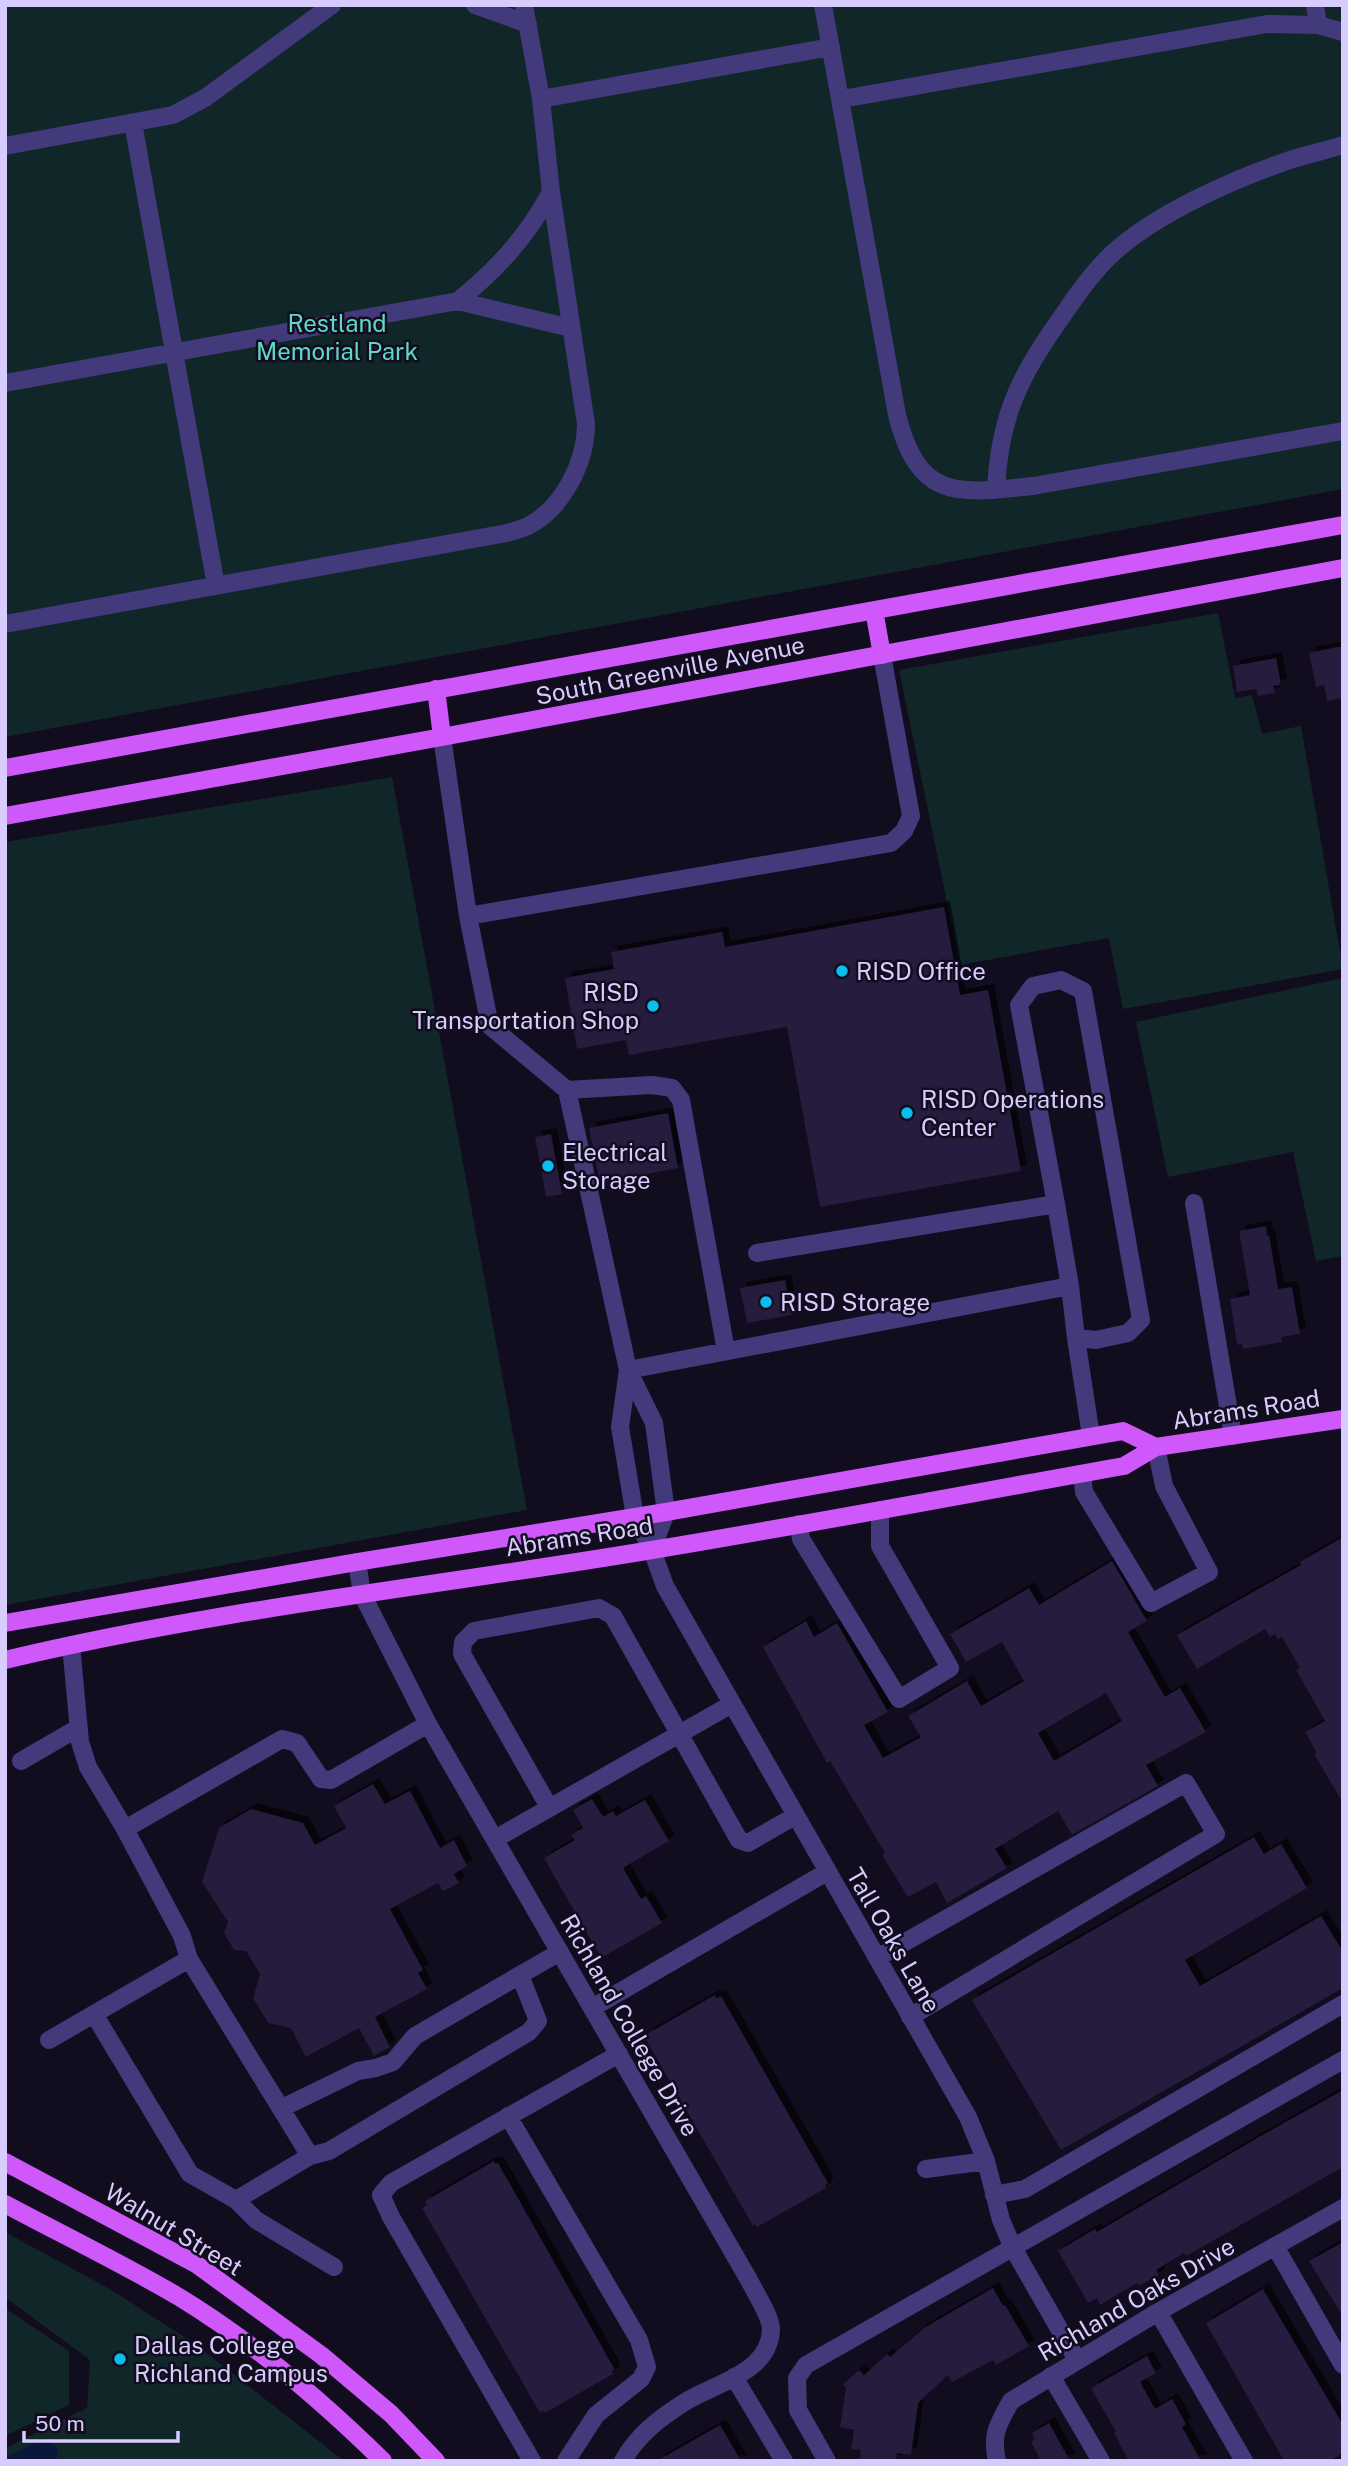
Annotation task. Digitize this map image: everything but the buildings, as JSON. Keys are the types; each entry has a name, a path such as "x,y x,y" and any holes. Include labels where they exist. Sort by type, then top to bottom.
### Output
{"main road":[{"name":"South Greenville Avenue","path":"5,768 1343,524"},
{"name":"South Greenville Avenue","path":"5,816 1343,568"},
{"path":"874,610 882,655"},
{"path":"436,689 442,737"},
{"name":"Abrams Road","path":"5,1660 71,1645 362,1594 652,1550 1082,1474 1124,1466 1156,1447 1343,1419"},
{"name":"Abrams Road","path":"5,1623 666,1512 1123,1430 1156,1447"},
{"path":"65,1612 71,1645"},
{"name":"Walnut Street","path":"5,2162 196,2264 321,2355 391,2414 436,2461"},
{"path":"5,2204 202,2312 245,2342 302,2388 383,2461"}],"street":[{"path":"5,146 173,116 189,108 332,5"},
{"path":"475,5 528,24"},
{"path":"5,624 506,533 528,526 543,515 568,486 582,457 586,424 551,192 541,99 524,5"},
{"path":"823,5 902,434 910,454 930,480 944,488 996,490 1046,484 1343,431"},
{"path":"1315,5 1318,25"},
{"path":"842,99 1267,24 1318,25 1343,32"},
{"path":"541,99 831,47"},
{"path":"133,123 216,586"},
{"path":"996,490 1000,440 1028,369 1078,294 1113,253 1154,223 1225,186 1290,160 1343,145"},
{"path":"458,301 508,256 538,217 551,192"},
{"path":"5,383 458,301 571,328"},
{"path":"468,916 891,843 904,831 911,816 882,655"},
{"path":"442,737 468,916 490,1026 567,1090 628,1370 654,1423 666,1512 652,1550"},
{"path":"1076,1338 1097,1340 1128,1332 1141,1320 1083,991 1061,980 1033,986 1020,1006 1070,1286 1076,1338 1091,1436"},
{"path":"567,1090 652,1085 671,1088 681,1100 726,1351"},
{"path":"1194,1203 1233,1436"},
{"path":"757,1253 1056,1204"},
{"path":"628,1370 1070,1286"},
{"name":"Tall Oaks Lane","path":"628,1370 620,1427 635,1517 652,1550 665,1586 968,2117 986,2161 1001,2220 1013,2248 1077,2360"},
{"path":"1082,1474 1084,1492 1151,1602 1209,1572 1164,1486 1156,1447"},
{"path":"799,1524 802,1539 899,1699 950,1668 880,1546 880,1510"},
{"name":"Richland College Drive","path":"357,1562 362,1594 429,1724 749,2280 771,2328 766,2351 754,2365 687,2400 658,2420 630,2449 623,2461"},
{"path":"549,1808 462,1654 463,1642 474,1630 599,1608 613,1616 739,1840 748,1843 795,1816"},
{"path":"71,1645 80,1742 89,1767 182,1936 189,1959 310,2156"},
{"path":"495,1839 732,1704"},
{"path":"125,1829 282,1739 296,1743 321,1779 331,1780 429,1724"},
{"path":"21,1761 78,1728"},
{"path":"877,1958 1186,1783 1216,1834 910,2017"},
{"path":"592,2008 827,1872"},
{"path":"282,2108 358,2071 393,2062 415,2036 560,1952"},
{"path":"49,2040 189,1959"},
{"path":"236,2200 310,2156 329,2151 530,2032 538,2021 520,1975"},
{"path":"994,2195 1026,2189 1343,2004"},
{"path":"94,2014 190,2174 236,2200 256,2220 334,2267"},
{"path":"532,2461 391,2217 382,2195 391,2183 619,2054"},
{"path":"827,2461 798,2410 797,2378 806,2365 1343,2060"},
{"path":"508,2116 639,2340 647,2367 641,2379 596,2414 566,2461"},
{"path":"926,2169 986,2161"},
{"name":"Richland Oaks Drive","path":"997,2461 993,2441 1000,2420 1011,2401 1158,2312 1343,2208"},
{"path":"1275,2246 1343,2365"},
{"path":"1158,2312 1244,2461"},
{"path":"1051,2376 1101,2461"},
{"path":"734,2377 784,2461"}],"green space":[{"name":"Restland Memorial Park","path":"5,5 1343,5 1343,489 5,737"},
{"path":"1218,613 1235,698 1252,695 1262,734 1301,726 1343,969 1123,1009 1109,938 960,965 899,670"},
{"path":"392,777 527,1510 5,1605 5,842"},
{"path":"1343,978 1343,1256 1316,1261 1293,1152 1168,1177 1136,1022"},
{"name":"Dallas College Richland Campus","path":"5,2232 108,2288 194,2343 344,2461 5,2461 5,2448 87,2408 90,2360 5,2297"},
{"path":"5,2308 69,2351 69,2405 5,2436"}],"water":[{"path":"37,2442 50,2442 58,2448 56,2461 5,2461 5,2457"}],"place":[{"name":"RISD Office","path":"842,971"},
{"name":"RISD Transportation Shop","path":"653,1006"},
{"name":"RISD Operations Center","path":"907,1113"},
{"name":"Electrical Storage","path":"548,1166"},
{"name":"RISD Storage","path":"766,1302"},
{"name":"Dallas College Richland Campus","path":"120,2359"}]}
